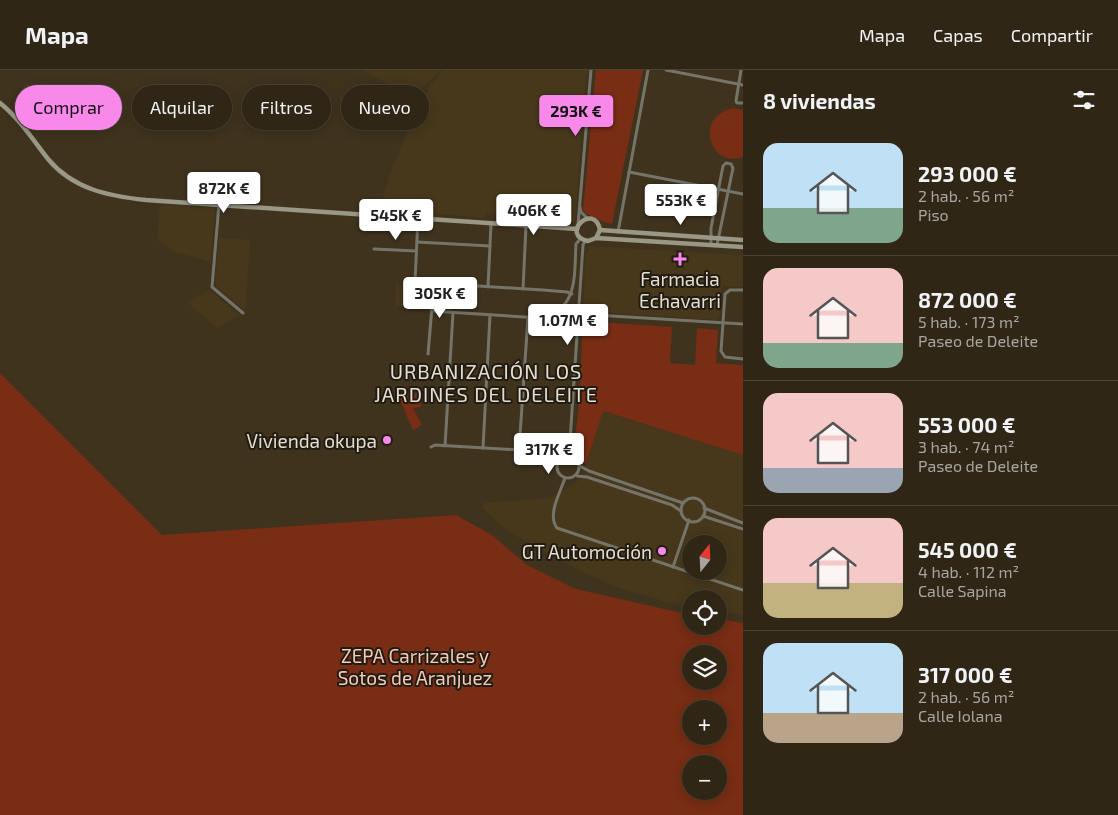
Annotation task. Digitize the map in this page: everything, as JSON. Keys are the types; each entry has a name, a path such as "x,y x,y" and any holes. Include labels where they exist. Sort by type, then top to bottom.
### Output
{"main road":[{"path":"0,103 15,117 50,161 80,184 106,195 124,198 492,224 578,227"},
{"path":"600,230 594,220 587,218 581,221 578,227 583,239 592,241 596,238 743,247"},
{"path":"600,230 743,240"},
{"path":"596,238 600,230"}],"street":[{"path":"578,227 591,70"},
{"path":"618,232 648,70"},
{"path":"666,70 741,84"},
{"path":"741,70 741,84 736,102 743,104"},
{"path":"711,245 710,238 723,166 726,163 731,164 733,168 717,246"},
{"path":"629,172 743,194"},
{"path":"218,204 212,288 243,313"},
{"path":"580,206 581,212 587,218"},
{"path":"418,218 415,282 567,292 572,294"},
{"path":"488,287 492,224"},
{"path":"522,289 526,226"},
{"path":"432,311 540,318 552,314 566,304 572,294 576,244 583,239"},
{"path":"569,456 583,239"},
{"path":"417,242 490,246"},
{"path":"374,249 416,251"},
{"path":"428,354 434,283"},
{"path":"743,290 727,291 725,294 721,351 728,358 743,359"},
{"path":"445,446 453,313"},
{"path":"579,314 743,324"},
{"path":"483,448 490,316"},
{"path":"519,450 528,317"},
{"path":"431,447 435,445 542,453 557,465"},
{"path":"577,476 580,466 578,460 569,456 560,459 557,465 558,472 565,478 586,477 664,502 681,511 684,517 689,520 698,520 702,516 704,508 702,503 696,498 689,498 683,503 681,511"},
{"path":"580,466 588,471 683,503"},
{"path":"565,478 553,513 553,520 558,528 743,590"},
{"path":"704,508 743,523"},
{"path":"702,516 743,529"},
{"path":"673,567 689,520"}],"shaded area":[{"path":"363,70 442,70 425,85 390,85"},
{"path":"443,70 588,70 588,74 586,74 575,223 502,219 502,215 486,213 485,218 380,209 391,170 409,130 429,130 429,87 431,83 433,84"},
{"path":"160,205 215,207 211,262 175,252 157,239"},
{"path":"219,238 250,240 245,311 215,285"},
{"path":"589,246 743,255 743,287 722,286 720,317 717,320 583,311 586,252 589,251"},
{"path":"396,284 428,287 427,307 395,306"},
{"path":"209,290 240,315 217,328 187,302"},
{"path":"602,411 743,455 743,616 727,612 727,590 682,590 682,604 613,586 571,566 509,532 482,508 484,503 552,498 582,479"}],"green space":[{"path":"596,70 643,70 612,224 597,219 583,211"},
{"path":"733,108 743,110 743,157 731,159 722,156 715,149 710,131 713,121 721,113"},
{"path":"583,321 672,327 670,363 695,365 697,328 718,330 716,363 743,365 743,455 603,411 586,464 583,460 580,465 574,448 579,404"},
{"name":"ZEPA Carrizales y Sotos de Aranjuez","path":"0,373 162,535 456,515 492,535 527,565 576,589 682,613 682,635 727,635 727,620 743,623 743,815 0,815"},
{"path":"406,386 410,395 421,392 421,407 413,408 422,425 413,430 395,390"}],"place":[{"name":"Farmacia Echavarri","path":"680,259"},
{"name":"Vivienda okupa","path":"387,440"},
{"name":"GT Automoción","path":"662,551"}],"district":[{"name":"URBANIZACIÓN LOS JARDINES DEL DELEITE","path":"486,382"}]}
